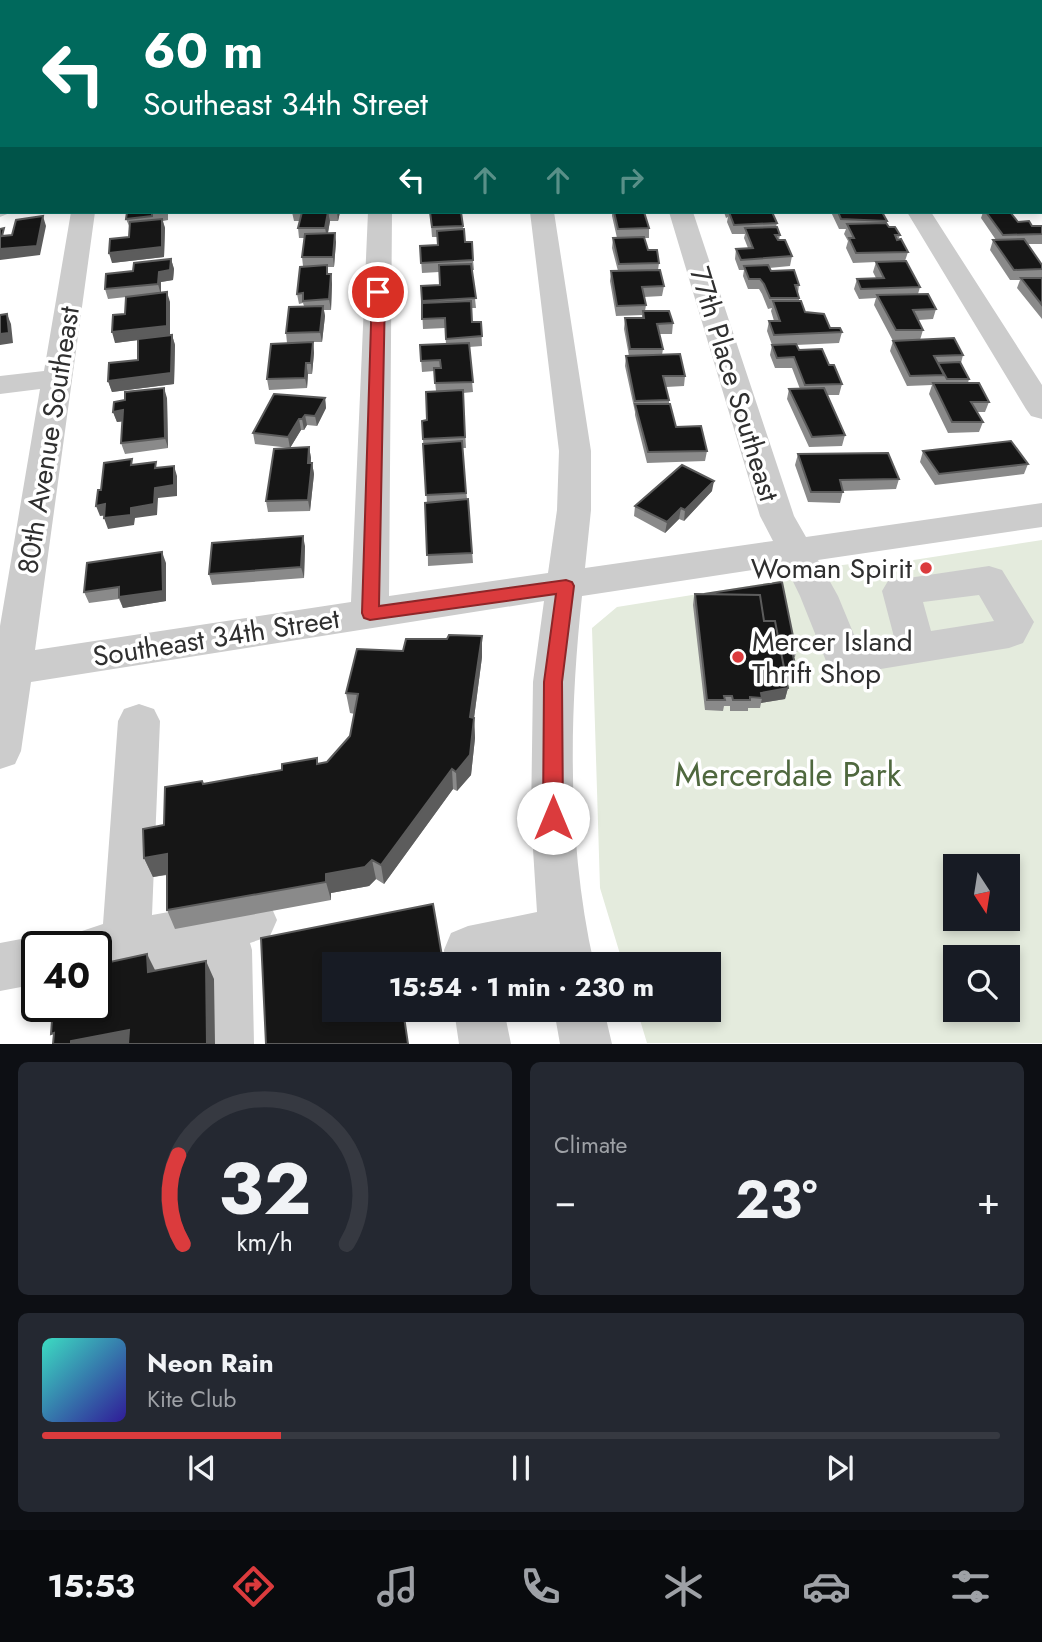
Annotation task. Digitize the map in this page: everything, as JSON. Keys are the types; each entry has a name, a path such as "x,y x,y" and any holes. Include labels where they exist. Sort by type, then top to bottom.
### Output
{"street":[{"name":"80th Avenue Southeast","path":"0,751 13,669 11,614 59,378 83,214"},
{"path":"370,613 380,214"},
{"path":"468,952 565,947 553,818 553,682 574,510 575,451 542,214"},
{"name":"77th Place Southeast","path":"682,214 777,516 818,596 844,660 916,648"},
{"path":"920,214 1042,408"},
{"path":"0,385 59,378"},
{"name":"Southeast 34th Street","path":"13,669 370,613 795,554 1042,515"},
{"path":"871,542 901,590 916,648 1009,633 1015,622 989,580 901,590"},
{"path":"109,931 139,721"},
{"path":"112,954 253,920"},
{"path":"112,955 228,950 228,1044"},
{"path":"0,967 21,963"},
{"path":"0,991 21,987"},
{"path":"481,1022 485,1044"},
{"path":"581,1022 586,1044"}],"green space":[{"name":"Mercerdale Park","path":"1042,540 1042,1043 647,1043 641,1022 721,1022 721,952 619,952 600,888 592,628 617,607 823,574 827,567 871,562 875,566"}],"building":[{"path":"127,214 152,214 152,216 126,219"},
{"path":"302,214 328,214 325,228 298,228"},
{"path":"430,214 461,214 463,226 432,227"},
{"path":"614,214 645,214 649,228 618,229"},
{"path":"730,214 773,214 777,223 734,225"},
{"path":"839,214 883,214 887,221 841,219"},
{"path":"987,214 1012,214 1018,222 1029,221 1032,226 1042,226 1042,234 1003,235"},
{"path":"43,216 37,246 0,249 0,229 4,228 2,236 12,235 16,220"},
{"path":"162,219 162,247 109,253 110,239 129,237 130,222"},
{"path":"886,223 889,227 895,227 900,235 895,235 897,240 901,239 908,252 856,253 849,238 854,238 847,224"},
{"path":"777,227 780,235 775,235 778,240 785,240 792,256 741,260 736,249 753,248 745,228"},
{"path":"464,229 465,242 472,242 473,260 421,263 420,246 438,245 437,231"},
{"path":"335,233 333,257 302,257 305,234"},
{"path":"644,237 648,250 657,250 659,263 619,264 613,238"},
{"path":"1024,239 1042,269 1014,270 993,240"},
{"path":"171,259 170,270 159,272 158,284 105,289 106,274 133,271 134,263"},
{"path":"906,261 920,287 861,289 857,279 884,278 876,262"},
{"path":"471,264 476,298 422,301 421,286 440,285 439,265"},
{"path":"327,265 327,274 331,274 329,299 303,301 303,293 297,294 300,267"},
{"path":"768,265 771,271 794,270 799,285 795,285 799,298 770,298 760,279 749,279 744,266"},
{"path":"660,270 664,286 642,287 646,305 617,306 611,271"},
{"path":"1021,278 1042,278 1042,305"},
{"path":"167,292 167,326 112,332 113,315 125,314 126,297"},
{"path":"928,294 936,309 913,310 923,330 896,330 877,295"},
{"path":"471,301 472,322 481,322 482,336 446,339 445,318 422,319 422,303"},
{"path":"773,301 801,301 805,312 824,314 830,328 840,328 842,332 774,335 769,321 780,321"},
{"path":"323,306 320,332 286,333 289,307"},
{"path":"643,311 669,311 673,323 657,324 663,349 630,349 625,318 644,318"},
{"path":"7,314 9,333 0,334 0,315"},
{"path":"172,335 171,373 108,381 109,363 138,360 138,339"},
{"path":"954,338 963,355 934,356 944,375 910,376 893,341"},
{"path":"313,342 311,363 306,363 305,378 267,379 271,344"},
{"path":"469,343 473,382 435,383 434,368 441,368 440,360 421,361 420,345"},
{"path":"796,344 799,350 822,349 829,365 834,365 842,384 805,385 794,357 777,358 772,345"},
{"path":"680,354 685,376 663,376 669,400 635,401 626,356"},
{"path":"960,362 969,379 947,379 938,363"},
{"path":"933,383 979,383 989,402 971,402 983,422 952,422"},
{"path":"164,388 165,438 121,443 123,410 113,412 114,402 125,400 125,392"},
{"path":"824,388 845,435 812,437 789,389"},
{"path":"463,390 465,437 423,439 422,421 427,420 426,392"},
{"path":"274,394 325,398 315,416 305,415 299,419 288,437 253,433"},
{"path":"635,404 670,404 676,427 701,426 707,451 648,452"},
{"path":"462,441 466,493 426,495 423,444"},
{"path":"1011,441 1028,464 939,474 923,451"},
{"path":"309,447 308,463 312,463 308,500 266,501 274,449"},
{"path":"888,453 899,479 840,480 843,492 811,492 798,454"},
{"path":"132,459 131,465 156,462 155,468 174,466 174,485 155,488 154,504 131,508 131,515 104,518 105,504 96,506 104,463"},
{"path":"682,465 714,481 685,510 681,508 667,522 635,506"},
{"path":"468,499 472,553 427,555 425,503"},
{"path":"303,536 301,567 209,574 212,543"},
{"path":"162,552 163,591 119,597 119,587 84,592 87,563"},
{"path":"782,582 796,651 792,651 798,678 786,678 775,621 764,621 760,595 704,594"},
{"name":"Mercer Island Thrift Shop","path":"695,594 760,595 764,621 775,621 788,688 761,693 762,698 750,697 750,700 733,700 732,696 724,696 725,700 707,700"},
{"path":"449,635 482,636 470,717 474,718 470,755 456,772 452,769 381,865 372,860 365,867 326,874 326,882 167,910 167,854 144,858 143,829 164,825 165,787 202,781 203,784 282,770 282,764 317,758 317,764 327,762 350,736 358,694 346,693 357,649 403,651 406,639 447,639"},
{"path":"433,904 441,952 322,952 322,1022 405,1022 408,1044 266,1044 261,938"},
{"path":"147,954 148,972 206,961 207,1044 128,1044 129,1030 71,1041 71,1044 53,1044 52,1022 112,1022 112,962"}],"place":[{"name":"Woman Spirit","path":"926,568"},
{"name":"Mercer Island Thrift Shop","path":"738,657"}],"route":[{"path":"378,292 370,613 566,586 553,682 553,818"}]}
